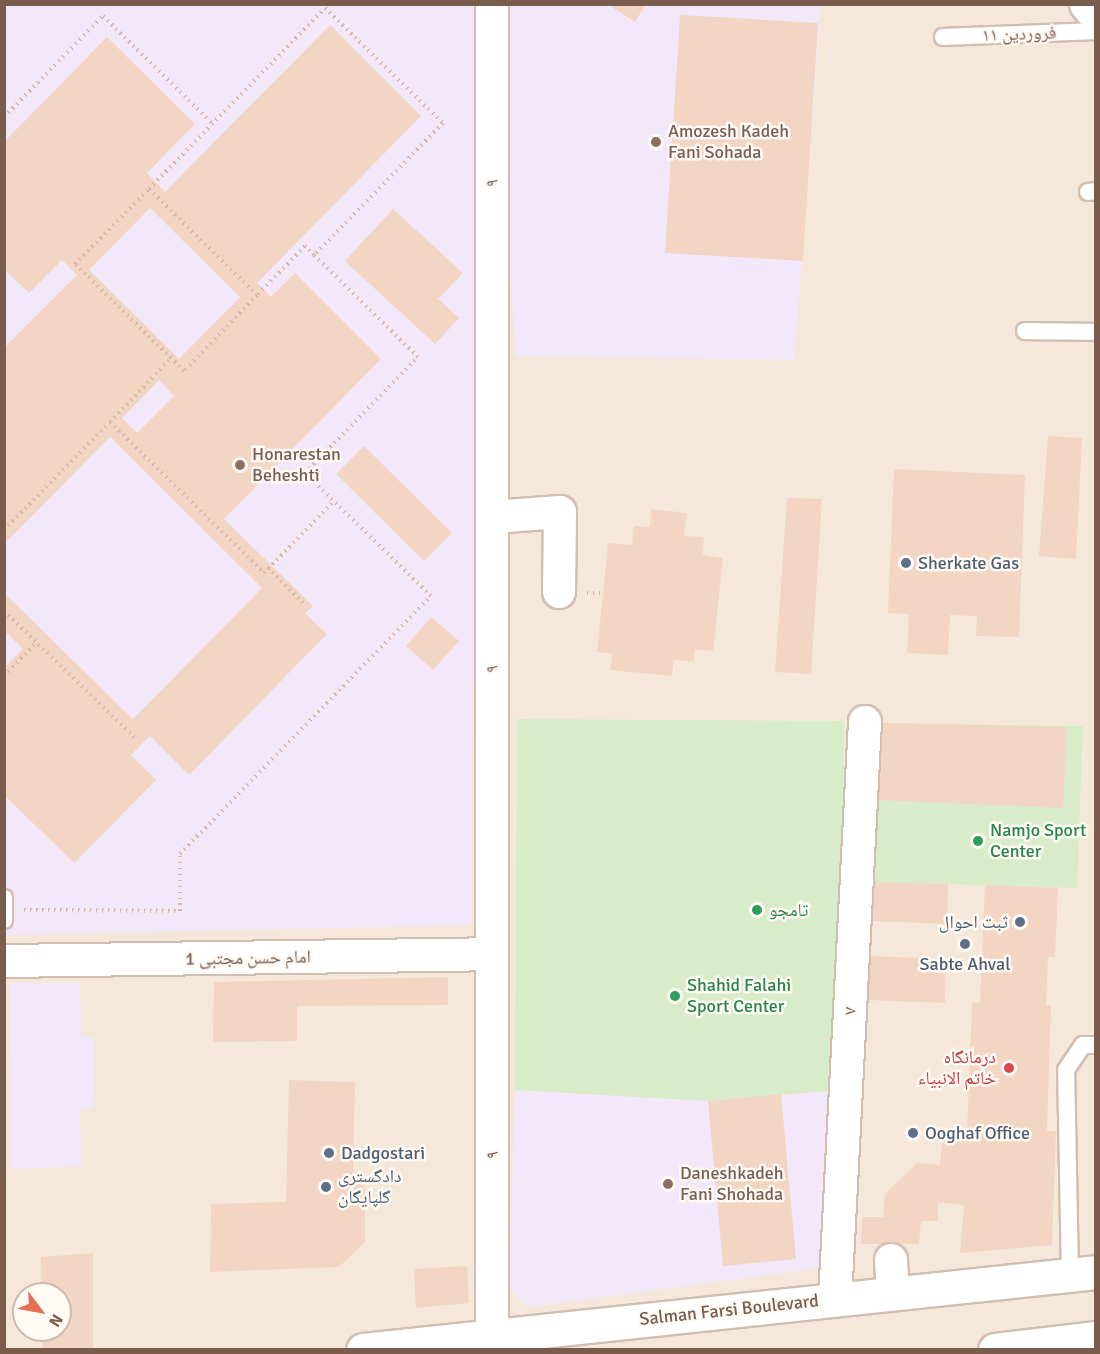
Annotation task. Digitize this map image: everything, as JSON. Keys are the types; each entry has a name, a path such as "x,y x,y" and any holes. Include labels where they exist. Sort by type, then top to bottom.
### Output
{"main road":[{"path":"1086,4 1095,16"},
{"name":"Salman Farsi Boulevard","path":"363,1350 492,1334 1082,1273"},
{"path":"995,1350 1078,1343"}],"street":[{"name":"۹","path":"492,4 492,1334"},
{"path":"493,516 560,512 559,592"},
{"name":"۷","path":"835,1300 862,941 848,903 870,799 865,722"},
{"name":"امام حسن مجتبی 1","path":"4,962 491,954"},
{"path":"891,1260 893,1293"}],"lane":[{"name":"فروردین ۱۱","path":"943,37 1095,31"},
{"path":"1026,331 1095,332"},
{"path":"1082,1273 1066,1070 1083,1045 1095,1045"}],"path":[{"path":"5,909 180,911 180,854 431,596 305,473 418,357 314,255 305,246 184,371 75,264 325,8 443,123 314,255"},
{"path":"4,117 103,16 212,123"},
{"path":"148,189 257,295"},
{"path":"4,530 171,358"},
{"path":"110,422 264,573 334,501"},
{"path":"268,568 303,603"},
{"path":"4,611 136,739"},
{"path":"4,676 37,642"}],"shaded area":[{"name":"Honarestan Beheshti","path":"4,5 478,5 471,925 5,935"},
{"path":"5,5 1095,5 1095,1349 5,1350"},
{"name":"Amozesh Kadeh Fani Sohada","path":"492,5 821,5 794,360 516,356"},
{"path":"10,983 80,983 81,1037 94,1038 93,1108 80,1108 81,1166 12,1169"},
{"name":"Daneshkadeh Fani Shohada","path":"515,1090 708,1101 827,1091 820,1268 528,1307 509,1289"}],"green space":[{"name":"Shahid Falahi Sport Center","path":"517,719 844,721 841,902 827,1091 708,1101 515,1090"},
{"name":"Namjo Sport Center","path":"882,723 1083,726 1077,888 874,882"}],"building":[{"path":"607,4 646,4 635,22"},
{"path":"680,15 818,23 803,261 665,253"},
{"path":"330,25 421,116 257,283 271,297 295,273 381,359 224,519 313,606 305,613 327,634 189,775 150,736 131,755 156,780 74,863 4,795 4,668 23,649 4,630 4,593 133,719 262,588 110,437 4,544 4,348 77,275 62,260 29,293 4,269 4,142 107,37 195,124 147,173 165,192","holes":["150,208 240,297 179,359 89,270","159,380 174,396 137,433 122,418"]},
{"path":"393,209 463,273 438,299 459,318 435,344 345,261"},
{"path":"1048,436 1082,438 1076,559 1039,556"},
{"path":"364,446 452,533 424,561 336,474"},
{"path":"894,469 1025,475 1019,637 976,636 977,616 950,615 948,655 907,653 909,614 888,613"},
{"path":"787,498 822,499 811,674 775,672"},
{"path":"651,509 687,513 684,536 704,537 702,555 723,558 713,651 695,649 694,662 674,660 672,676 610,670 612,654 597,652 608,543 632,545 634,526 650,527"},
{"path":"431,617 459,641 433,670 406,646"},
{"path":"882,723 1067,727 1063,808 878,800"},
{"path":"874,882 948,884 947,924 872,921"},
{"path":"985,885 1058,888 1055,957 1048,957 1046,1006 1051,1005 1047,1131 1056,1131 1052,1245 960,1253 964,1205 938,1202 938,1221 921,1221 919,1244 861,1244 862,1217 883,1217 885,1194 917,1163 940,1165 943,1134 967,1136 972,1003 980,1003"},
{"path":"870,956 946,959 945,1003 868,1000"},
{"path":"448,977 448,1005 297,1006 297,1041 213,1042 214,982"},
{"name":"دادگستری گلپایگان","path":"289,1080 355,1082 353,1172 365,1172 365,1242 339,1267 210,1272 211,1204 286,1202"},
{"path":"781,1094 796,1259 723,1266 708,1101"},
{"path":"93,1253 93,1349 43,1350 43,1342 72,1342 72,1282 42,1282 41,1257"},
{"path":"467,1266 469,1303 416,1308 414,1269"}],"place":[{"name":"Amozesh Kadeh Fani Sohada","path":"656,142"},
{"name":"Honarestan Beheshti","path":"240,465"},
{"name":"Sherkate Gas","path":"906,563"},
{"name":"Namjo Sport Center","path":"978,841"},
{"name":"تامجو","path":"757,910"},
{"name":"ثبت احوال","path":"1020,922"},
{"name":"Sabte Ahval","path":"965,944"},
{"name":"Shahid Falahi Sport Center","path":"675,996"},
{"name":"درمانگاه خاتم الانبیاء","path":"1009,1068"},
{"name":"Ooghaf Office","path":"913,1133"},
{"name":"Dadgostari","path":"329,1153"},
{"name":"Daneshkadeh Fani Shohada","path":"668,1184"},
{"name":"دادگستری گلپایگان","path":"326,1187"}]}
